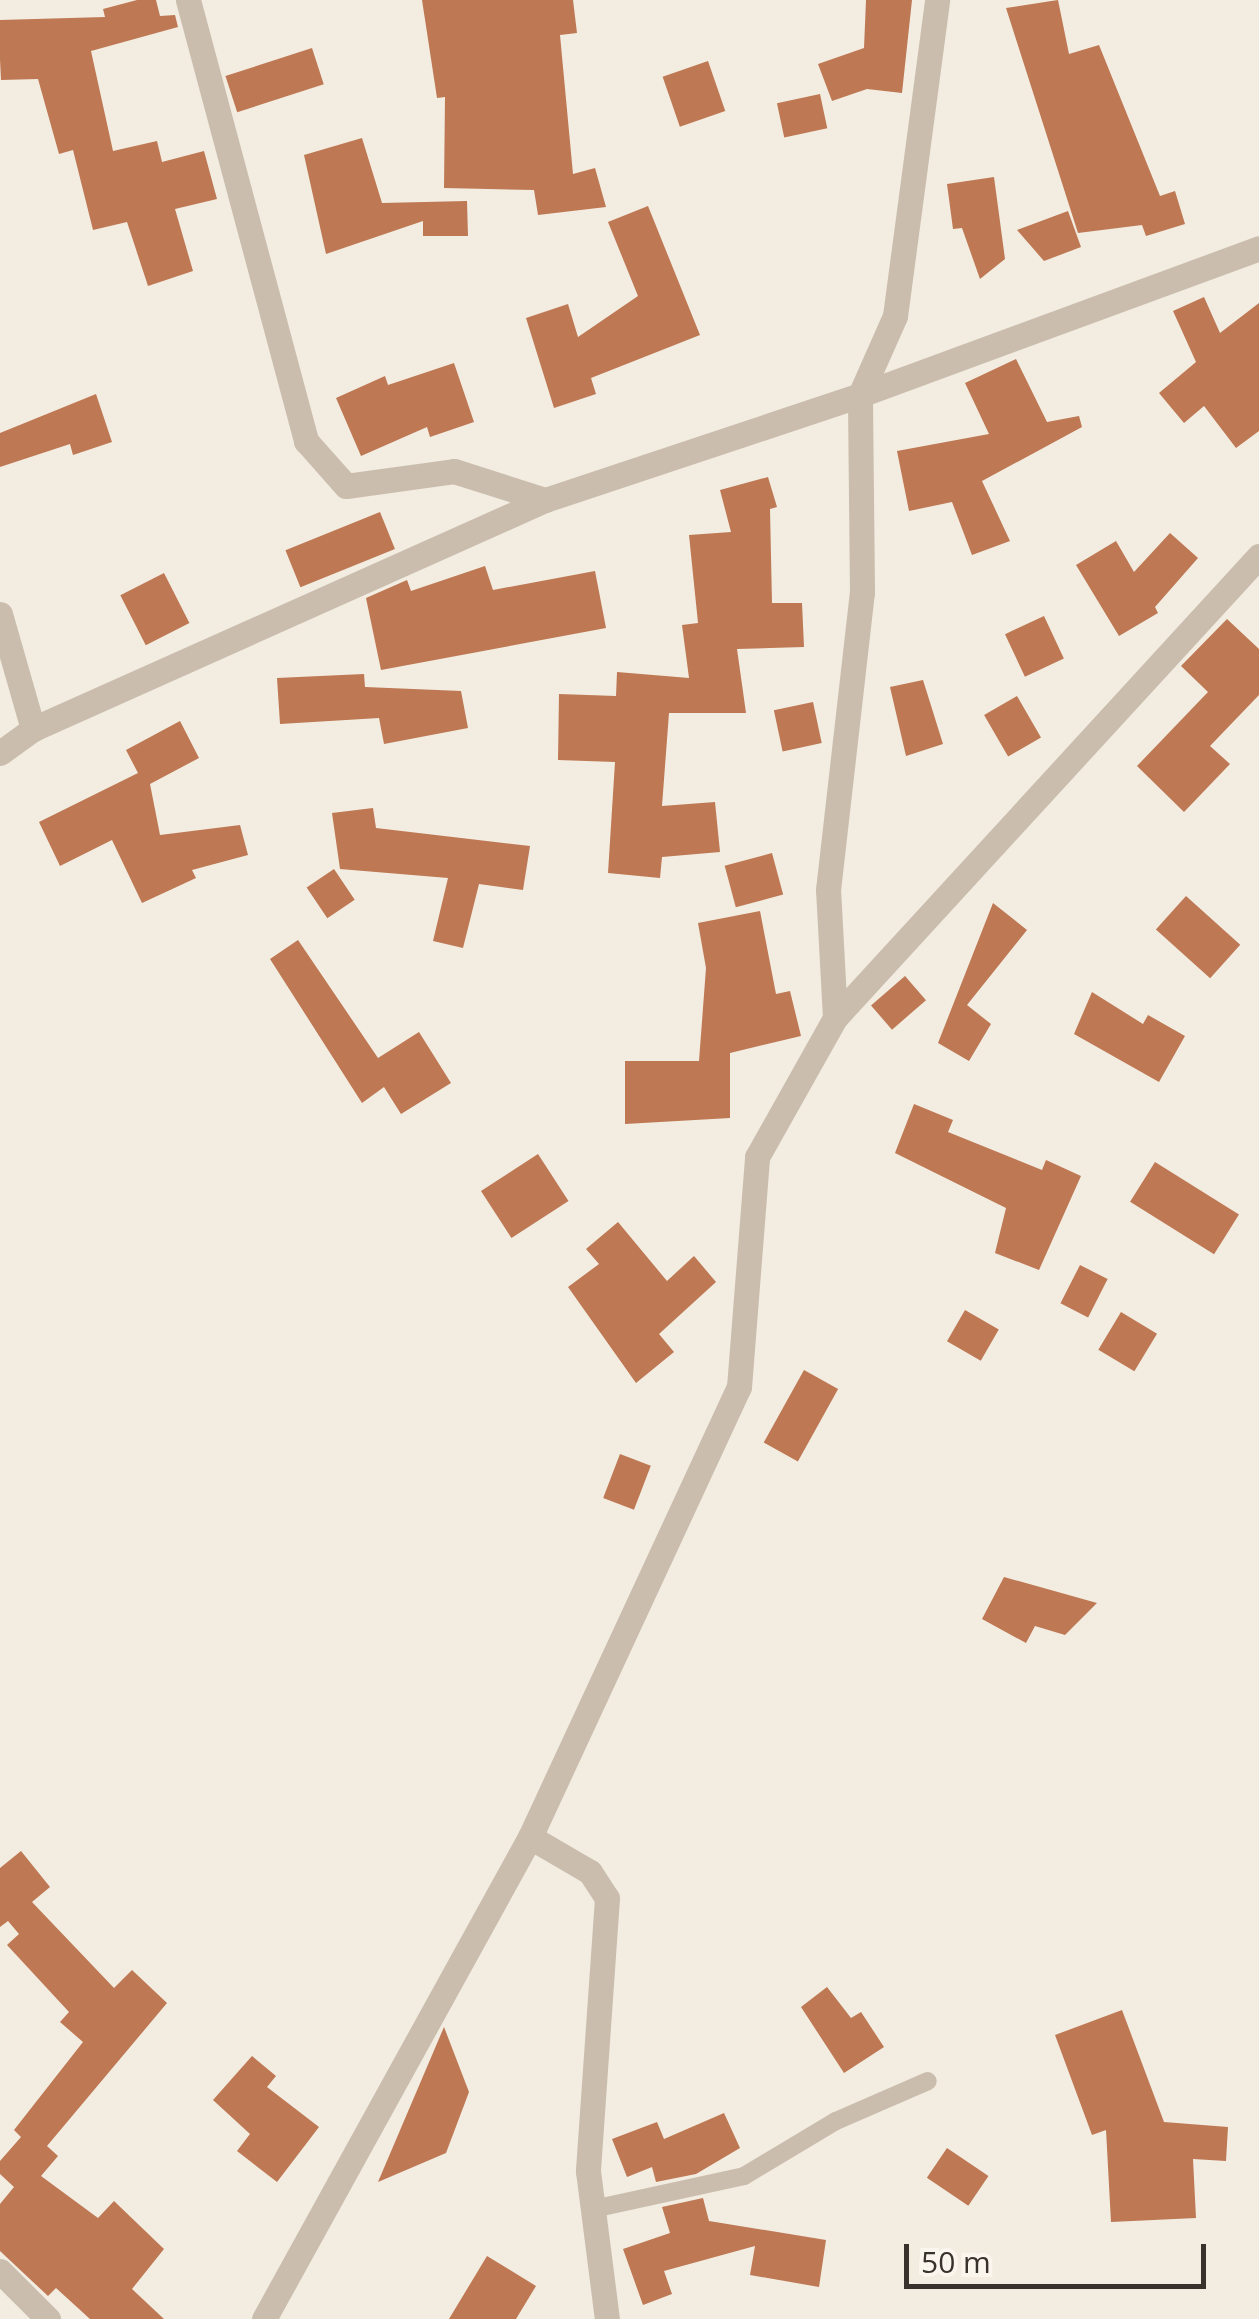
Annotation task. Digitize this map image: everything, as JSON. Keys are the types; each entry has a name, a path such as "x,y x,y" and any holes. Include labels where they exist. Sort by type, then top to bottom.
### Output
{"street":[{"path":"188,0 306,441 346,486 454,471 545,500"},
{"path":"835,1018 828,890 862,592 860,395 895,316 937,0"},
{"path":"0,753 34,729 545,500 860,395 1259,248"},
{"path":"264,2319 530,1837 739,1387 757,1157 835,1018 1259,556"},
{"path":"0,614 34,729"},
{"path":"530,1837 590,1872 607,1898 588,2171 607,2319"},
{"path":"0,2271 48,2319"}],"lane":[{"path":"594,2209 744,2176 836,2121 928,2080"}],"building":[{"path":"137,0 156,0 160,16 175,15 178,27 91,51 113,151 157,141 162,162 204,151 217,199 175,209 193,271 148,286 127,222 93,230 73,150 59,154 38,79 1,80 0,59 0,20 105,17 103,9"},
{"path":"422,0 573,0 577,33 560,35 573,174 595,168 606,207 538,215 534,190 444,188 445,97 437,98"},
{"path":"866,0 912,0 902,93 867,89 832,101 818,64 864,48"},
{"path":"1058,0 1069,54 1099,45 1160,196 1175,191 1185,224 1146,236 1142,225 1078,233 1006,8"},
{"path":"312,48 324,84 237,112 225,76"},
{"path":"708,61 725,111 680,127 663,77"},
{"path":"820,94 827,128 784,137 777,103"},
{"path":"362,138 382,203 467,201 468,236 423,236 423,221 326,254 304,155"},
{"path":"994,177 1005,259 980,279 962,228 953,229 947,184"},
{"path":"648,206 700,335 591,378 596,394 554,408 526,318 568,304 578,337 638,296 608,222"},
{"path":"1068,211 1081,247 1044,261 1017,230"},
{"path":"1204,297 1220,333 1259,303 1259,431 1236,448 1204,406 1184,423 1159,393 1196,362 1173,311"},
{"path":"1016,359 1047,422 1079,416 1082,427 982,481 1010,541 972,555 952,502 909,511 897,451 989,434 965,383"},
{"path":"454,363 474,422 430,437 427,427 361,456 336,398 385,376 388,385"},
{"path":"96,394 112,442 73,455 70,444 0,467 0,433"},
{"path":"768,477 777,507 770,509 772,603 802,603 804,647 737,649 746,713 669,713 662,806 715,802 720,852 662,857 660,878 608,873 615,762 558,760 559,694 616,696 617,672 689,678 682,625 698,623 689,535 731,532 720,490"},
{"path":"380,512 395,549 300,587 285,550"},
{"path":"1170,533 1198,558 1155,607 1158,613 1119,636 1076,565 1116,541 1134,572"},
{"path":"485,566 493,590 595,571 606,628 381,670 366,598 407,580 411,591"},
{"path":"164,573 189,623 146,645 120,595"},
{"path":"1044,616 1064,659 1025,677 1005,634"},
{"path":"1227,619 1259,649 1259,695 1210,746 1230,764 1184,812 1137,766 1208,692 1181,666"},
{"path":"364,674 365,687 461,691 468,728 384,744 379,718 280,724 277,678"},
{"path":"923,680 943,744 906,756 890,687"},
{"path":"1017,696 1041,738 1008,757 984,715"},
{"path":"813,702 822,743 783,751 774,710"},
{"path":"180,721 199,758 150,784 160,835 240,825 248,855 192,870 196,878 142,903 112,840 60,866 39,822 138,773 126,750"},
{"path":"373,808 376,828 530,846 523,890 479,884 463,948 433,941 448,878 340,869 332,813"},
{"path":"772,853 783,895 736,907 725,866"},
{"path":"334,869 355,900 327,918 307,887"},
{"path":"1186,896 1240,945 1210,978 1156,929"},
{"path":"993,903 1027,930 967,1005 991,1024 969,1061 938,1043"},
{"path":"760,911 776,994 790,991 801,1036 730,1053 730,1118 625,1124 625,1061 699,1061 706,968 698,923"},
{"path":"298,940 378,1058 419,1032 451,1083 401,1114 384,1087 362,1103 270,959"},
{"path":"905,976 926,1000 892,1030 871,1006"},
{"path":"1092,992 1143,1024 1148,1015 1185,1036 1159,1082 1074,1034"},
{"path":"914,1104 953,1120 948,1132 1042,1170 1046,1160 1081,1176 1039,1270 995,1253 1006,1208 895,1153"},
{"path":"538,1154 568,1201 511,1238 481,1191"},
{"path":"1155,1162 1239,1214 1214,1254 1130,1202"},
{"path":"618,1222 667,1281 694,1256 716,1282 659,1334 674,1352 636,1383 568,1287 599,1264 586,1249"},
{"path":"1080,1265 1108,1279 1088,1317 1060,1303"},
{"path":"965,1310 999,1330 981,1361 947,1341"},
{"path":"1121,1312 1157,1334 1134,1371 1098,1350"},
{"path":"804,1370 838,1389 798,1462 764,1443"},
{"path":"620,1454 651,1466 634,1510 603,1498"},
{"path":"1004,1577 1097,1603 1065,1635 1035,1626 1026,1643 982,1619"},
{"path":"21,1851 50,1887 32,1902 114,1988 132,1970 167,2003 47,2146 58,2156 41,2176 98,2218 114,2201 164,2249 132,2289 164,2319 90,2319 56,2288 48,2296 0,2251 0,2204 14,2187 0,2174 0,2161 21,2137 14,2130 83,2042 60,2022 69,2012 7,1945 19,1934 8,1921 0,1927 0,1868"},
{"path":"827,1987 851,2018 861,2012 884,2047 844,2073 801,2007"},
{"path":"1122,2010 1164,2122 1228,2127 1226,2161 1193,2159 1196,2218 1111,2222 1106,2130 1092,2135 1055,2035"},
{"path":"444,2027 469,2092 446,2153 378,2182"},
{"path":"252,2056 276,2076 267,2087 319,2127 277,2182 237,2151 250,2134 213,2100"},
{"path":"724,2113 740,2148 696,2174 656,2182 652,2167 627,2177 612,2139 657,2122 664,2139"},
{"path":"947,2148 988,2176 968,2206 927,2178"},
{"path":"703,2198 709,2221 826,2240 819,2287 750,2275 755,2246 664,2271 672,2294 643,2305 623,2249 670,2233 662,2207"},
{"path":"487,2256 536,2286 516,2319 449,2319"}]}
